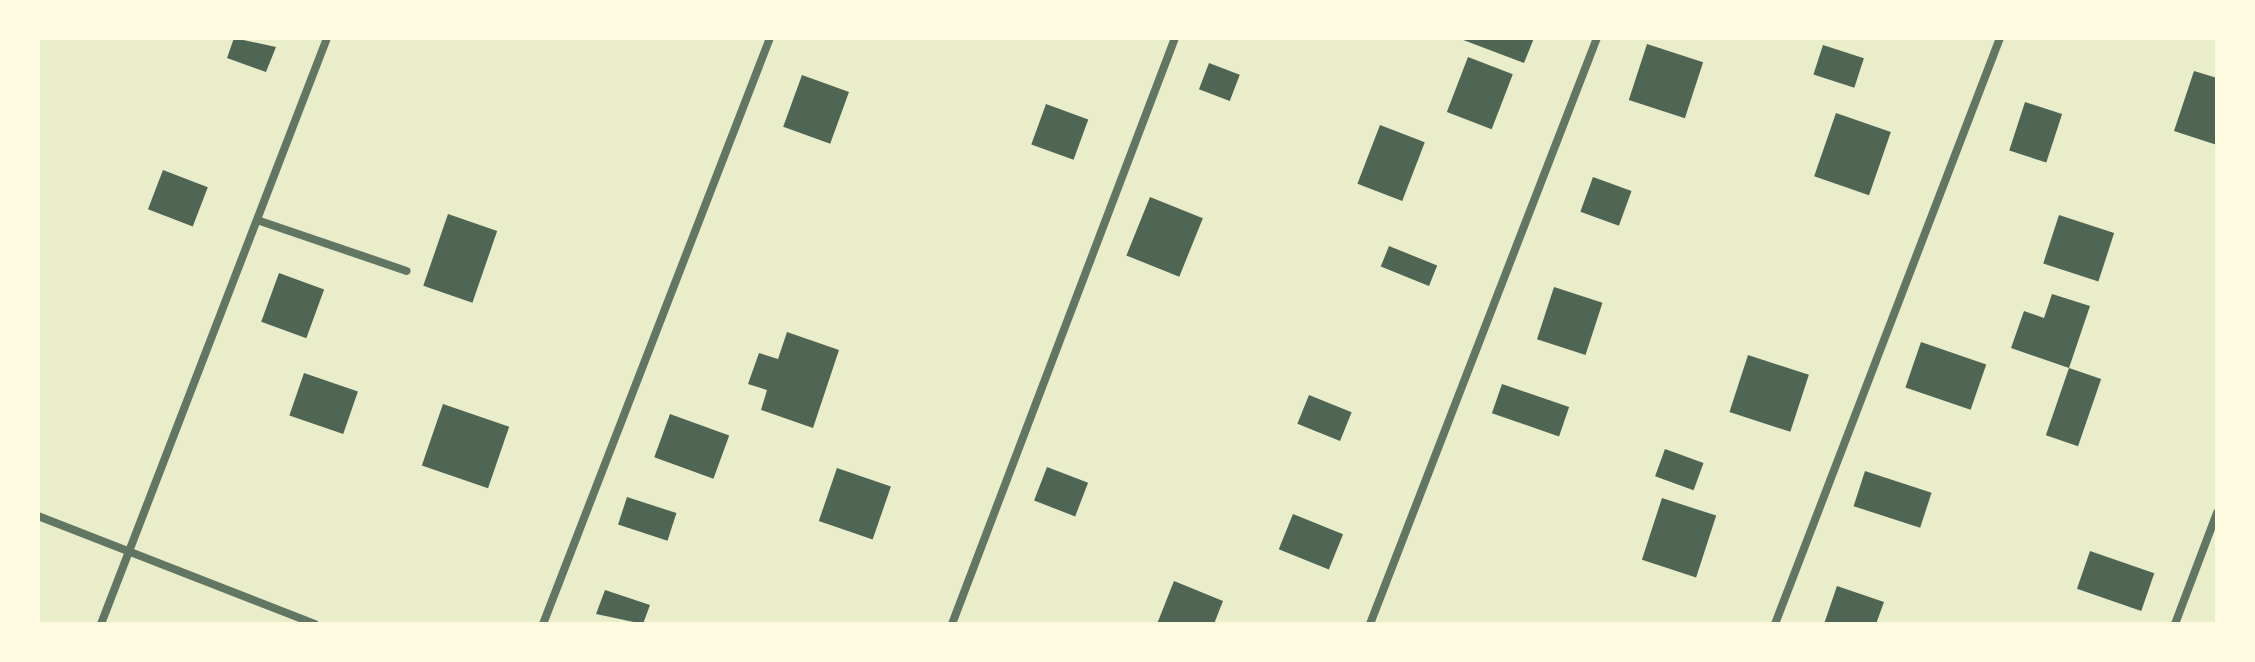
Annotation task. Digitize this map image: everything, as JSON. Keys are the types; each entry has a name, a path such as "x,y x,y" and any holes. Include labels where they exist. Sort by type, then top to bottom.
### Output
{"street":[{"path":"101,624 327,38"},
{"path":"543,624 770,38"},
{"path":"952,624 1175,38"},
{"path":"1370,624 1597,38"},
{"path":"1775,624 2000,38"},
{"path":"257,220 407,271"},
{"path":"2175,624 2217,513"},
{"path":"38,516 130,549 315,624"}],"building":[{"path":"234,38 276,47 266,72 227,58"},
{"path":"1458,38 1534,38 1524,63"},
{"path":"1647,44 1703,62 1685,118 1629,100"},
{"path":"1823,45 1864,58 1854,88 1813,74"},
{"path":"1468,57 1513,74 1492,129 1447,112"},
{"path":"1209,63 1240,75 1230,101 1199,89"},
{"path":"2194,71 2217,78 2217,145 2174,131"},
{"path":"802,75 849,92 830,144 783,127"},
{"path":"2025,102 2062,114 2046,163 2009,151"},
{"path":"1046,104 1088,119 1074,160 1031,144"},
{"path":"1836,113 1891,132 1869,195 1814,176"},
{"path":"1380,125 1425,142 1402,201 1357,184"},
{"path":"163,170 208,187 193,226 148,209"},
{"path":"1593,177 1632,191 1619,226 1580,212"},
{"path":"1150,197 1203,218 1179,277 1126,255"},
{"path":"448,214 497,231 472,303 423,286"},
{"path":"2059,215 2114,233 2098,281 2043,264"},
{"path":"1389,246 1437,265 1429,286 1381,266"},
{"path":"279,273 324,289 306,338 261,322"},
{"path":"1554,287 1603,303 1586,355 1537,339"},
{"path":"2052,294 2090,306 2069,368 2011,348 2024,311 2044,318"},
{"path":"787,332 839,350 813,428 761,410 767,390 748,384 759,353 778,359"},
{"path":"1921,342 1986,364 1971,410 1905,387"},
{"path":"1748,355 1809,375 1790,432 1729,412"},
{"path":"2069,368 2101,379 2078,446 2046,435"},
{"path":"304,373 358,392 343,434 289,416"},
{"path":"1502,384 1569,407 1559,436 1492,413"},
{"path":"1309,395 1352,412 1340,441 1297,424"},
{"path":"443,404 509,427 488,488 422,465"},
{"path":"670,414 729,436 713,479 654,457"},
{"path":"1665,449 1704,463 1694,490 1655,476"},
{"path":"1047,467 1088,483 1075,516 1034,501"},
{"path":"837,468 891,487 873,540 819,521"},
{"path":"1865,471 1932,493 1920,528 1854,506"},
{"path":"627,497 676,513 667,541 618,525"},
{"path":"1662,498 1716,516 1696,577 1642,560"},
{"path":"1293,514 1343,534 1329,569 1279,549"},
{"path":"2090,551 2154,573 2141,611 2077,589"},
{"path":"1174,581 1223,601 1214,624 1157,624"},
{"path":"1837,586 1884,602 1876,624 1824,624"},
{"path":"605,590 650,605 643,624 596,614"}]}
